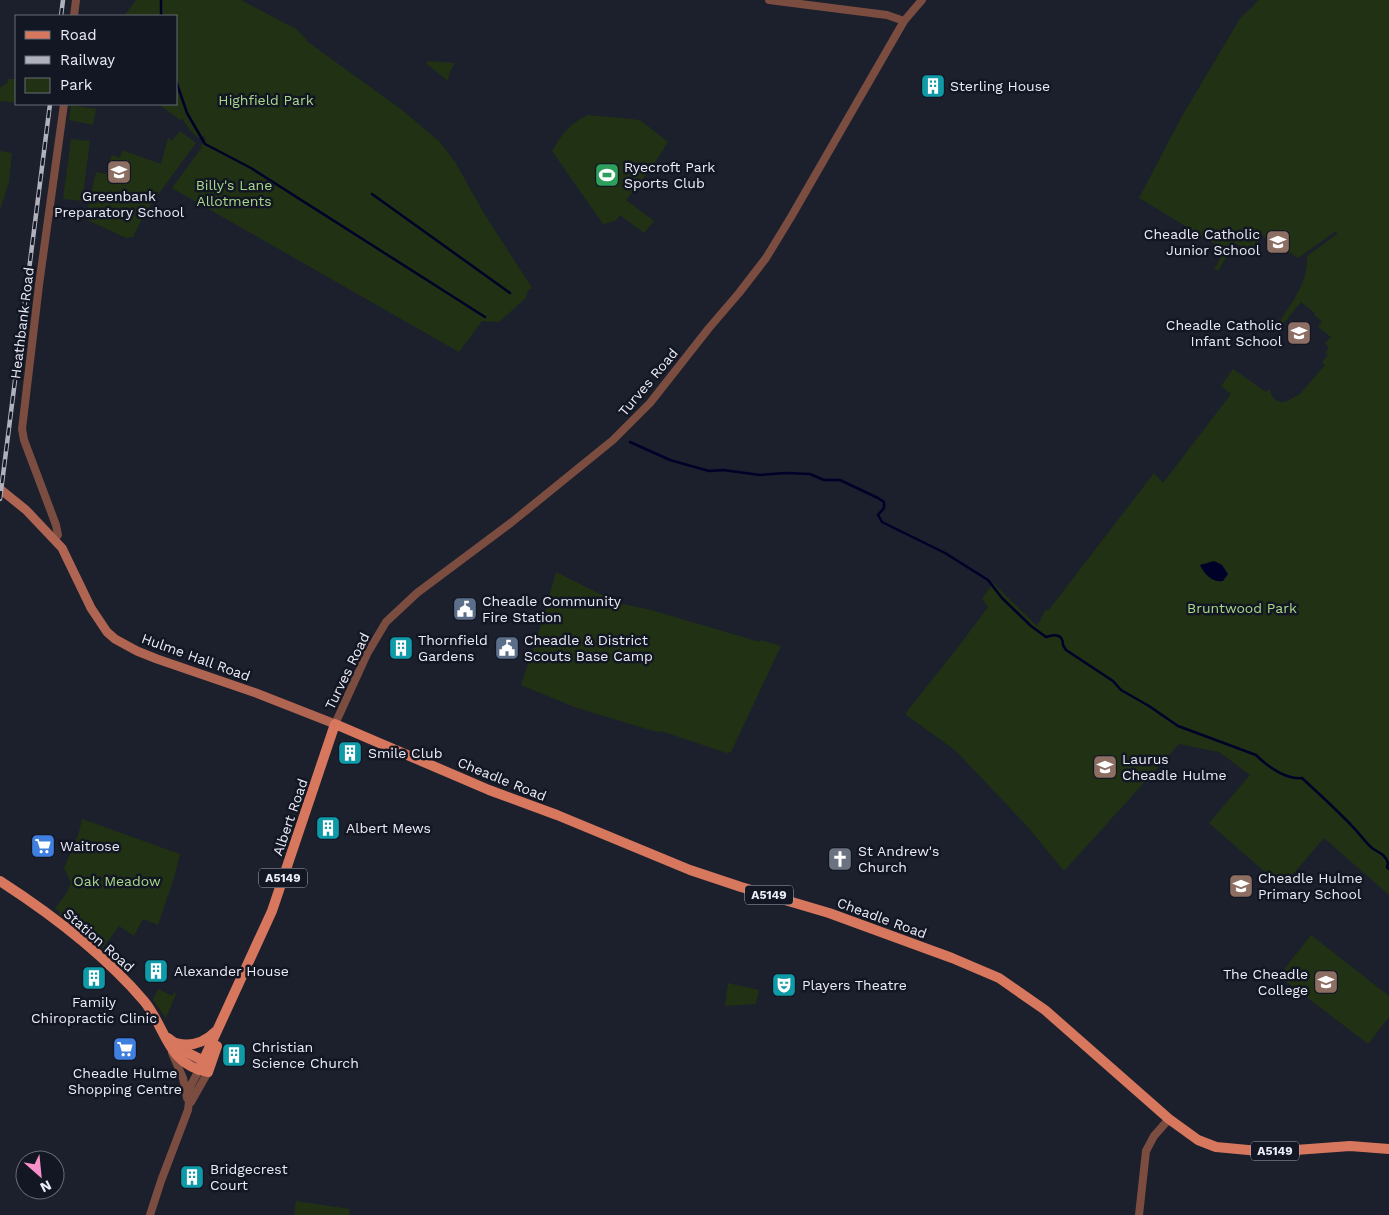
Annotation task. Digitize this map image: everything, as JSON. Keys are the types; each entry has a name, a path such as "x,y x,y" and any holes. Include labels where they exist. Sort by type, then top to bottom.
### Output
{"main road":[{"name":"Hulme Hall Road","path":"0,489 26,510 62,548 87,601 99,621 107,632 123,644 157,659 256,693 335,724"},
{"name":"Albert Road","path":"206,1067 220,1028 272,911 335,724"},
{"name":"Cheadle Road","path":"335,724 489,790 557,815 690,870 829,913 952,958 999,978 1045,1010 1169,1119 1198,1140 1216,1147 1235,1149 1282,1151 1350,1146 1389,1149"},
{"name":"Station Road","path":"0,881 21,894 117,971 146,1004 169,1042 188,1053 206,1067"},
{"path":"169,1042 190,1046 208,1038 220,1028"}],"street":[{"path":"74,15 76,0"},
{"path":"769,0 888,15 904,20"},
{"name":"Turves Road","path":"335,724 367,654 386,622 417,593 512,522 613,440 650,403 766,258 904,20 922,0"},
{"name":"Heathbank Road","path":"54,539 58,535 56,525 24,440 22,429 37,300 64,105"},
{"path":"169,1042 184,1078 189,1107"},
{"name":"Albert Road","path":"150,1215 189,1107 191,1085 206,1067"},
{"path":"1139,1215 1146,1151 1154,1136 1169,1119"}],"green space":[{"name":"Highfield Park","path":"136,0 241,0 296,29 308,42 402,110 440,142 455,162 485,215 532,288 528,290 526,298 499,322 482,321 459,352 172,188 202,147 206,138 204,136 199,138 196,136 182,118 180,120 159,105 178,105 178,15 125,15"},
{"name":"Bruntwood Park","path":"1258,0 1389,0 1389,895 1324,838 1282,887 1209,823 1250,775 1219,752 1179,744 1064,871 1027,826 956,751 905,714 988,607 982,599 993,583 1037,626 1046,609 1048,611 1154,473 1163,483 1231,394 1221,386 1233,369 1266,392 1269,388 1274,398 1285,402 1300,394 1325,365 1322,362 1328,355 1325,353 1329,347 1325,343 1331,337 1318,327 1322,321 1314,315 1315,313 1301,302 1283,324 1280,321 1302,283 1307,265 1307,256 1337,234 1336,231 1298,258 1262,235 1251,253 1235,243 1218,271 1214,269 1225,250 1139,198 1181,118 1239,20"},
{"path":"429,61 455,63 450,71 448,81 426,63"},
{"path":"8,79 15,79 15,103 0,101 0,88 7,83"},
{"path":"71,105 96,109 93,125 69,120"},
{"name":"Ryecroft Park Sports Club","path":"588,115 640,120 668,142 652,167 626,200 654,221 644,233 620,215 615,221 603,224 552,151 567,130"},
{"path":"180,131 196,143 146,211 133,237 126,238 85,219 96,172 106,174 112,155 120,158 122,150 161,164 168,138 172,141"},
{"path":"71,139 90,141 82,201 63,199"},
{"path":"0,151 12,153 9,182 0,210"},
{"path":"556,572 618,603 651,610 760,642 761,640 781,646 731,752 727,753 661,731 657,732 577,708 521,685"},
{"name":"Oak Meadow","path":"82,819 180,854 158,925 143,919 134,936 119,926 103,948 80,930 82,928 79,926 78,928 59,914 60,912 55,908 66,894 71,883 64,868 78,836"},
{"path":"1311,935 1389,996 1389,1017 1368,1044 1279,976"},
{"path":"728,983 759,990 756,1004 725,1006"},
{"path":"158,989 172,996 174,992 176,994 166,1018 153,1000"},
{"path":"296,1201 350,1209 349,1215 294,1215"}],"water":[{"path":"1214,561 1222,565 1228,574 1223,581 1216,581 1209,577 1200,565"}],"waterway":[{"path":"161,0 161,15"},
{"path":"178,87 187,113 205,144 251,168 485,317"},
{"path":"372,194 510,293"},
{"path":"630,442 670,460 709,471 723,470 760,475 810,474 824,480 840,480 878,498 884,502 884,508 878,515 882,522 945,553 988,580 1002,598 1031,626 1046,637 1052,635 1060,637 1066,650 1113,681 1121,690 1178,726 1256,755 1271,768 1283,775 1302,778 1347,821 1369,846 1387,860 1387,867 1389,869"}],"railway":[{"path":"61,15 63,0"},
{"path":"0,499 50,105"}],"place":[{"name":"Sterling House","path":"933,86"},
{"name":"Greenbank Preparatory School","path":"119,172"},
{"name":"Ryecroft Park Sports Club","path":"607,175"},
{"name":"Cheadle Catholic Junior School","path":"1278,242"},
{"name":"Cheadle Catholic Infant School","path":"1299,333"},
{"name":"Cheadle Community Fire Station","path":"465,609"},
{"name":"Thornfield Gardens","path":"401,648"},
{"name":"Cheadle & District Scouts Base Camp","path":"507,648"},
{"name":"Smile Club","path":"350,753"},
{"name":"Laurus Cheadle Hulme","path":"1105,767"},
{"name":"Albert Mews","path":"328,828"},
{"name":"Waitrose","path":"43,846"},
{"name":"St Andrew's Church","path":"840,859"},
{"name":"Cheadle Hulme Primary School","path":"1241,886"},
{"name":"Alexander House","path":"156,971"},
{"name":"Family Chiropractic Clinic","path":"94,978"},
{"name":"The Cheadle College","path":"1326,982"},
{"name":"Players Theatre","path":"784,985"},
{"name":"Cheadle Hulme Shopping Centre","path":"125,1049"},
{"name":"Christian Science Church","path":"234,1055"},
{"name":"Bridgecrest Court","path":"192,1177"}],"park label":[{"name":"Billy's Lane Allotments","path":"234,194"}]}
